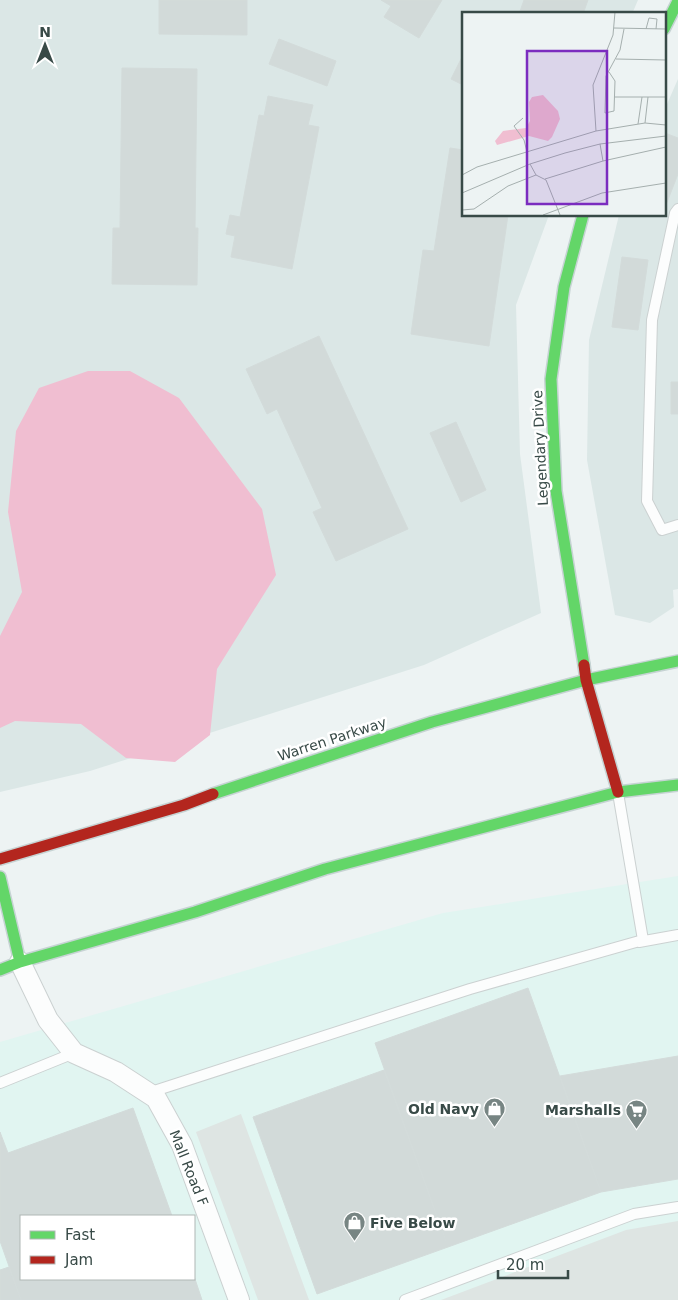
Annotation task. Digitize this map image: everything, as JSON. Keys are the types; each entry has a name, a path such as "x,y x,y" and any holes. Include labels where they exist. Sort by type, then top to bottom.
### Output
{"main road":[{"path":"666,25 678,1"},
{"name":"Legendary Drive","path":"583,216 564,287 552,379 556,491 586,680 618,792"},
{"name":"Warren Parkway","path":"0,859 184,805 215,793 426,724 586,680 678,661"},
{"path":"0,970 20,962 195,912 325,869 618,792 678,785"},
{"path":"0,877 20,962"}],"street":[{"path":"20,962 48,1020 74,1053"},
{"name":"Mall Road F","path":"74,1053 116,1072 156,1098 182,1145 239,1300"}],"lane":[{"path":"678,209 652,320 647,500 662,530 678,525"},
{"path":"618,792 643,940 639,942"},
{"path":"148,1093 470,989 639,942 678,935"},
{"path":"0,1083 74,1053"},
{"path":"405,1300 634,1214 678,1207"}],"shaded area":[{"path":"0,0 638,0 633,12 462,12 462,216 549,216 516,305 520,454 541,613 424,665 90,771 0,792"},
{"path":"678,79 678,589 673,590 674,607 650,623 615,615 587,460 589,340 619,216 666,216 666,106"},
{"path":"88,371 130,371 179,398 262,509 276,575 217,669 210,735 175,762 126,758 81,724 15,721 0,728 0,636 22,592 8,512 16,431 39,388"},
{"path":"678,876 678,1300 0,1300 0,1042 443,913"},
{"path":"241,1114 309,1300 258,1300 196,1132"},
{"path":"678,1221 678,1300 441,1300 626,1230"}],"building":[{"path":"159,0 247,0 247,35 159,34"},
{"path":"381,0 442,0 419,38 384,17 391,6"},
{"path":"524,0 588,0 584,12 520,12"},
{"path":"279,39 336,61 327,86 269,64"},
{"path":"462,57 462,84 451,79"},
{"path":"122,68 197,69 195,228 198,228 197,285 112,284 113,228 120,228"},
{"path":"268,96 313,105 308,125 319,127 292,269 231,257 235,236 226,234 230,215 240,217 259,115 264,116"},
{"path":"666,133 678,138 678,174 666,205"},
{"path":"450,148 462,150 462,216 508,216 489,346 411,334 423,250 434,251"},
{"path":"622,257 648,260 638,330 612,327"},
{"path":"319,336 408,529 336,561 313,512 322,508 277,409 267,414 246,369"},
{"path":"671,382 678,382 678,414 671,414"},
{"path":"456,422 486,490 461,502 430,433"},
{"path":"528,988 601,1192 448,1247 375,1043"},
{"path":"678,1056 678,1179 601,1192 560,1076"},
{"path":"384,1070 448,1247 317,1294 253,1117"},
{"path":"133,1108 172,1215 20,1215 20,1280 195,1279 202,1300 21,1300 0,1241 0,1132 8,1153"},
{"path":"9,1267 21,1300 0,1300 0,1270"}],"traffic: fast":[{"path":"666,25 678,1"},
{"path":"583,216 564,287 551,379 556,491 584,665"},
{"path":"213,794 432,722 586,680 678,661"},
{"path":"0,970 20,962 195,912 325,869 618,792 678,785"},
{"path":"0,877 20,962"}],"traffic: jam":[{"path":"584,665 586,680 618,792"},
{"path":"0,859 184,805 213,794"}],"place":[{"name":"Old Navy","path":"495,1128"},
{"name":"Marshalls","path":"637,1129"},
{"name":"Five Below","path":"354,1242"}]}
